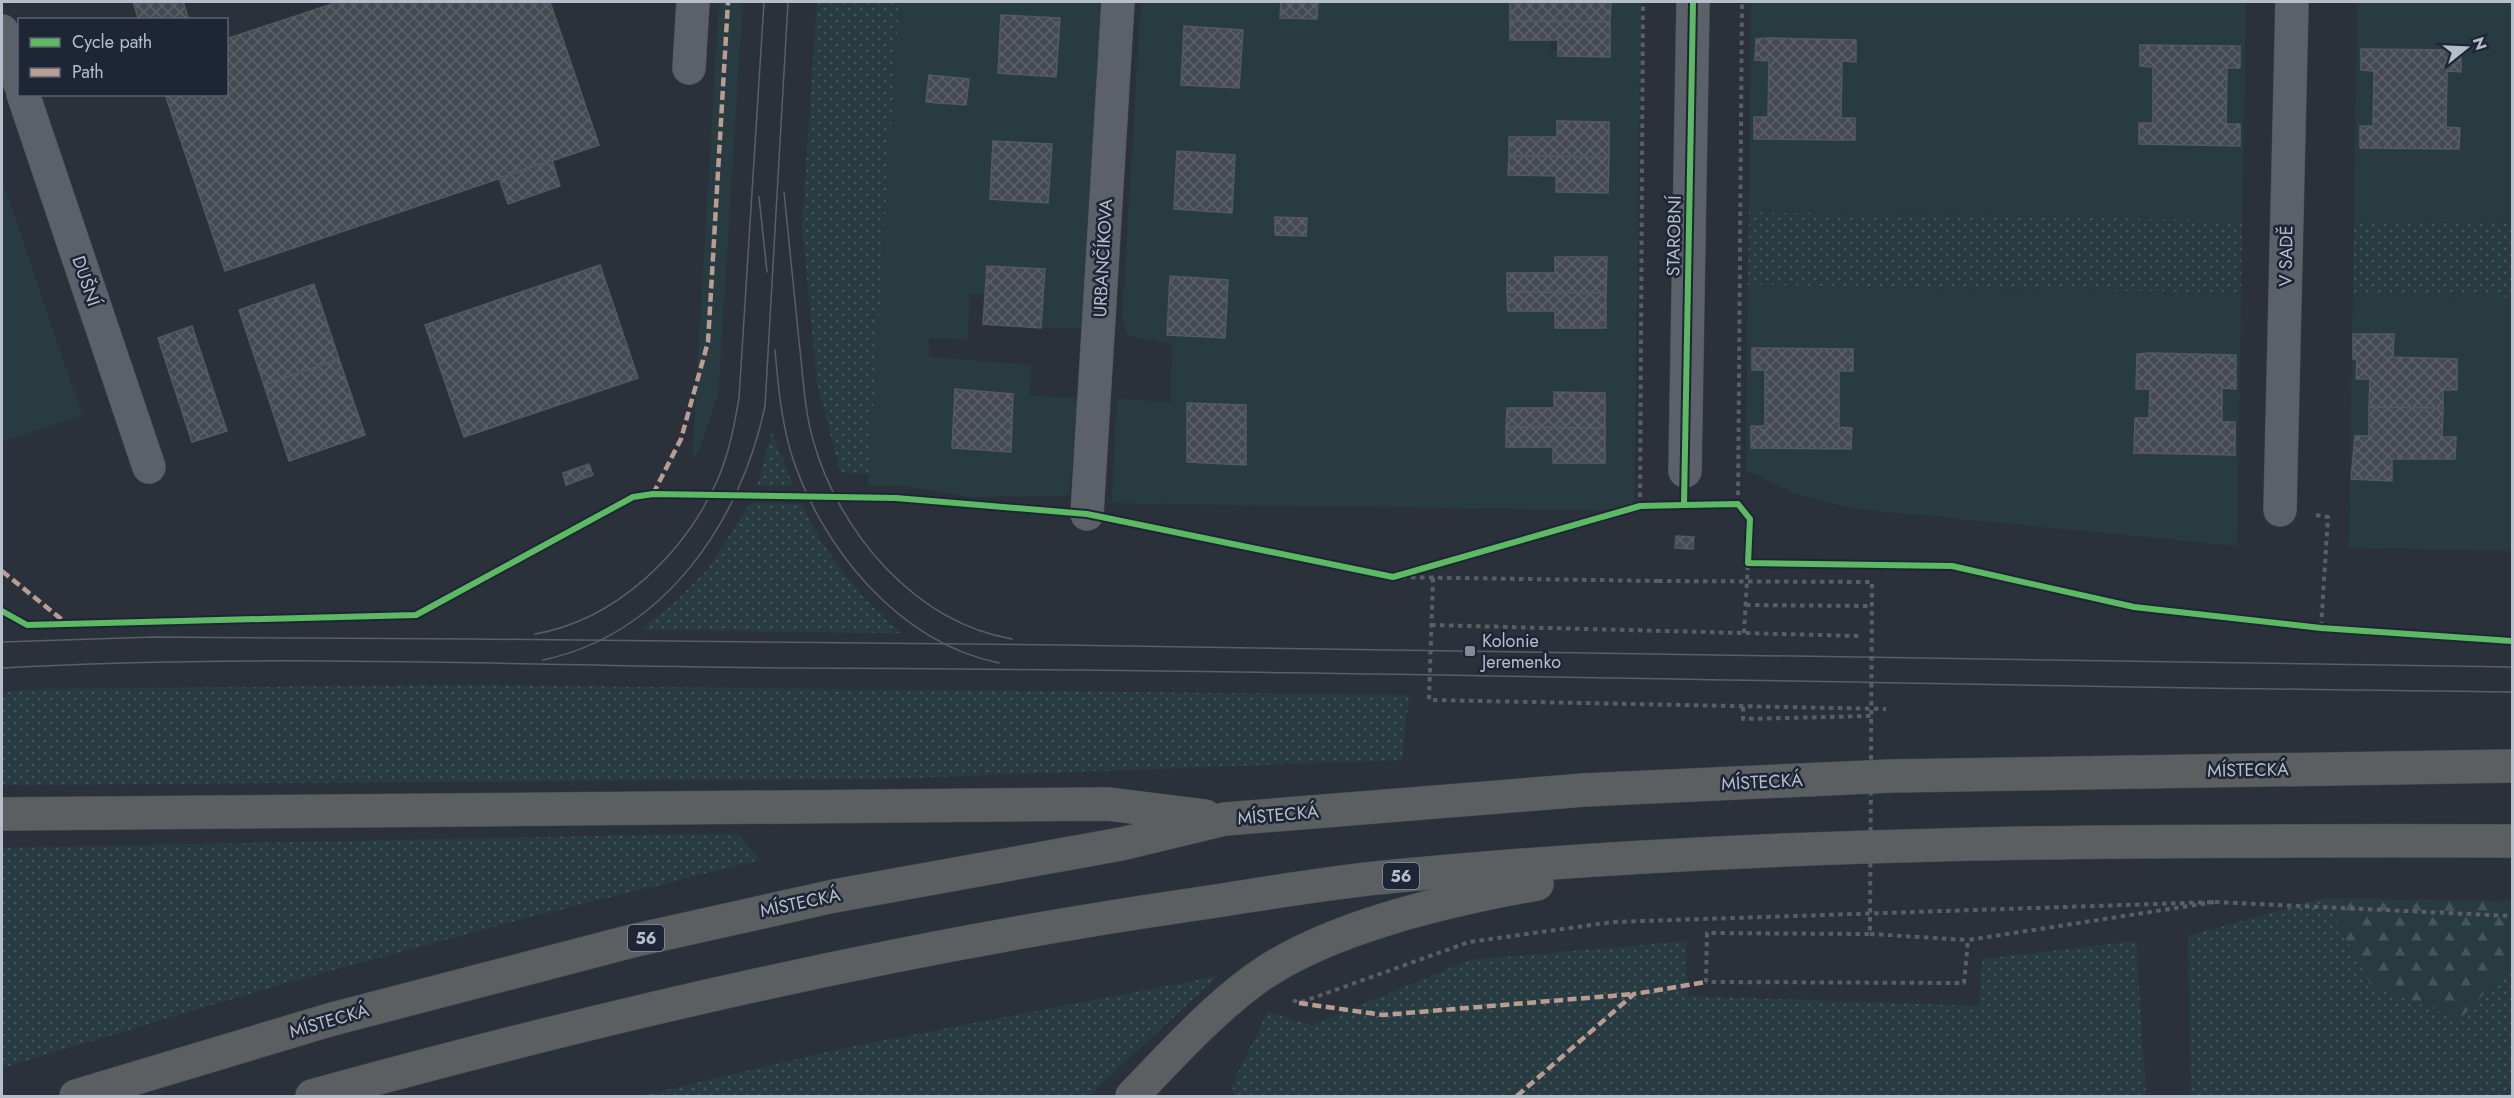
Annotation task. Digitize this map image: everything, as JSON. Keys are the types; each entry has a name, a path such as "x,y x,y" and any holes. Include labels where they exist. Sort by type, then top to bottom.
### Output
{"highway":[{"name":"MÍSTECKÁ","path":"76,1096 329,1020 632,941 834,896 1121,844 1225,819 1584,790 1890,776 2512,766"},
{"path":"2,814 1108,804 1225,819"},
{"name":"56","path":"312,1096 656,1008 942,946 1094,919 1392,876 1718,852 1986,844 2512,841"},
{"path":"1132,1096 1214,1014 1255,979 1320,944 1473,895 1718,852"}],"street":[{"path":"689,68 693,2"},
{"name":"URBANČÍKOVA","path":"1087,514 1118,2"},
{"name":"STAROBNÍ","path":"1684,471 1693,2"},
{"name":"V SADĚ","path":"2280,510 2292,2"},
{"path":"2,31 18,78"},
{"name":"DUŠNÍ","path":"24,96 149,467"}],"path":[{"path":"1640,506 1642,2"},
{"path":"1742,2 1738,504 1744,511"},
{"path":"1728,504 1738,504"},
{"path":"1629,509 1651,506"},
{"path":"2321,628 2328,517"},
{"path":"1744,633 1749,552"},
{"path":"1749,563 1760,564"},
{"path":"1393,577 1416,570"},
{"path":"1382,574 1393,577 1433,578 1872,582 1870,934"},
{"path":"1433,578 1429,700 1886,709"},
{"path":"1746,605 1871,606"},
{"path":"1431,626 1859,636"},
{"path":"2309,627 2333,629"},
{"path":"1743,707 1743,719 1871,716"},
{"path":"1968,940 1964,983 1706,982 1707,933 1870,934 1968,940 2215,902"},
{"path":"1255,979 1299,1003 1468,942 1613,922 2215,902 2512,916"}],"green space":[{"path":"719,2 743,2 718,395 699,450 692,461"},
{"path":"817,2 899,2 870,474 840,472 817,382 802,227"},
{"path":"899,2 1102,2 1084,328 1041,328 1045,269 987,266 985,295 970,294 967,340 929,338 929,357 1031,365 1030,395 1078,398 1069,496 970,497 905,486 868,486"},
{"path":"1141,2 1281,2 1281,18 1316,19 1318,2 1510,2 1510,40 1551,40 1551,50 1558,50 1558,56 1609,57 1611,2 1641,2 1634,511 1112,503 1117,399 1171,402 1172,344 1128,336 1122,320"},
{"path":"1751,2 2246,2 2242,220 1749,212"},
{"path":"2357,2 2512,2 2512,224 2354,221"},
{"path":"2,179 82,415 2,442"},
{"path":"1749,212 2242,220 2241,293 1748,285"},
{"path":"2354,221 2512,224 2512,297 2353,295"},
{"path":"1748,285 2241,293 2237,546 1848,508 1794,493 1746,470"},
{"path":"2353,295 2512,297 2512,551 2349,548"},
{"path":"772,432 793,486 757,486"},
{"path":"750,503 801,504 822,542 844,574 901,633 640,630 672,605 708,569"},
{"path":"464,685 1409,695 1402,760 879,779 2,785 2,693 29,689"},
{"path":"737,833 760,860 527,918 286,983 2,1068 2,848"},
{"path":"2324,898 2371,985 2459,1019 2512,964 2512,1096 2191,1096 2188,936"},
{"path":"2324,898 2512,901 2512,964 2460,1019 2371,985"},
{"path":"1686,941 1688,996 1979,1006 1982,959 2136,941 2146,1096 1235,1096 1232,1086 1267,1012 1312,1025 1470,960"},
{"path":"1218,976 1098,1087 1092,1096 641,1096 834,1050"}],"building":[{"path":"133,2 183,2 188,18 138,18"},
{"path":"338,2 550,2 599,145 225,271 166,96 228,96 228,38"},
{"path":"1281,2 1318,2 1317,19 1280,18"},
{"path":"1510,2 1611,2 1610,22 1510,21"},
{"path":"1001,15 1060,18 1056,77 998,73"},
{"path":"1510,21 1610,22 1610,57 1558,56 1558,40 1510,40"},
{"path":"1184,26 1243,30 1239,88 1181,85"},
{"path":"1756,39 1856,40 1856,62 1842,61 1841,118 1855,118 1855,140 1754,139 1754,117 1768,117 1769,61 1755,60"},
{"path":"2140,45 2240,46 2240,68 2227,68 2226,124 2240,124 2240,146 2139,144 2139,123 2153,123 2153,67 2140,66"},
{"path":"2361,49 2461,50 2461,72 2447,71 2446,127 2460,128 2459,149 2360,148 2360,126 2373,126 2374,71 2361,70"},
{"path":"929,75 969,79 966,105 926,102"},
{"path":"1557,121 1609,122 1609,157 1509,156 1509,137 1557,137"},
{"path":"993,141 1052,144 1048,203 990,199"},
{"path":"1177,151 1235,155 1232,213 1174,209"},
{"path":"1509,156 1609,157 1608,193 1556,192 1556,176 1508,175"},
{"path":"552,160 560,186 508,204 499,178"},
{"path":"1275,217 1307,218 1306,236 1275,235"},
{"path":"1555,257 1607,257 1606,293 1507,292 1507,273 1555,273"},
{"path":"600,265 638,378 464,437 425,325"},
{"path":"987,266 1045,269 1041,328 983,324"},
{"path":"1170,276 1228,280 1225,338 1167,335"},
{"path":"314,284 339,359 264,385 239,310"},
{"path":"1507,292 1606,293 1606,328 1555,328 1555,311 1508,311"},
{"path":"192,326 227,431 192,442 158,338"},
{"path":"2353,334 2394,334 2393,357 2457,359 2457,390 2443,390 2443,408 2369,407 2370,379 2356,379 2357,360 2353,359"},
{"path":"1752,348 1853,349 1853,371 1839,371 1839,427 1852,428 1851,449 1751,448 1751,426 1765,426 1765,370 1752,370"},
{"path":"2137,354 2236,355 2236,389 2222,388 2222,422 2235,422 2235,455 2134,453 2135,418 2149,418 2150,389 2136,389"},
{"path":"339,359 365,435 289,461 264,385"},
{"path":"955,389 1013,394 1011,452 952,448"},
{"path":"1554,392 1605,393 1605,428 1506,427 1507,408 1554,408"},
{"path":"1187,403 1246,405 1246,465 1187,462"},
{"path":"2369,407 2443,408 2442,437 2456,437 2455,459 2392,459 2392,481 2351,479 2355,436 2369,436"},
{"path":"1506,427 1605,428 1605,463 1553,463 1553,447 1506,447"},
{"path":"589,464 593,475 566,485 563,473"},
{"path":"1676,536 1694,537 1693,549 1675,548"}],"tram line":[{"path":"535,634 565,626 593,614 619,599 644,580 686,534 703,508 725,461 739,398 764,2"},
{"path":"543,660 587,646 626,626 661,599 691,566 716,530 737,491 754,449 765,406 788,2"},
{"path":"784,192 808,416 813,440 825,475 841,508 862,539 886,568 913,593 944,614 977,629 1012,639"},
{"path":"759,197 767,272"},
{"path":"775,350 782,414 791,453 804,488 843,556 868,586 928,635 962,652 999,663"},
{"path":"2,642 154,637 473,639 1062,645 2512,667"},
{"path":"2,668 197,661 295,661 1216,672 2512,692"}],"marked path":[{"path":"653,494 681,439 708,342 728,2"},
{"path":"2,571 66,623"},
{"path":"1517,1096 1634,994 1706,982"},
{"path":"1299,1003 1383,1015 1634,994"}],"cycle path":[{"path":"1693,2 1684,505 1738,504 1750,519 1748,563 1952,566 2134,607 2321,628 2512,641"},
{"path":"2,611 27,625 416,615 633,497 653,494 896,498 1087,514 1393,577 1640,506 1684,505"}],"place":[{"name":"Kolonie Jeremenko","path":"1470,651"}]}
